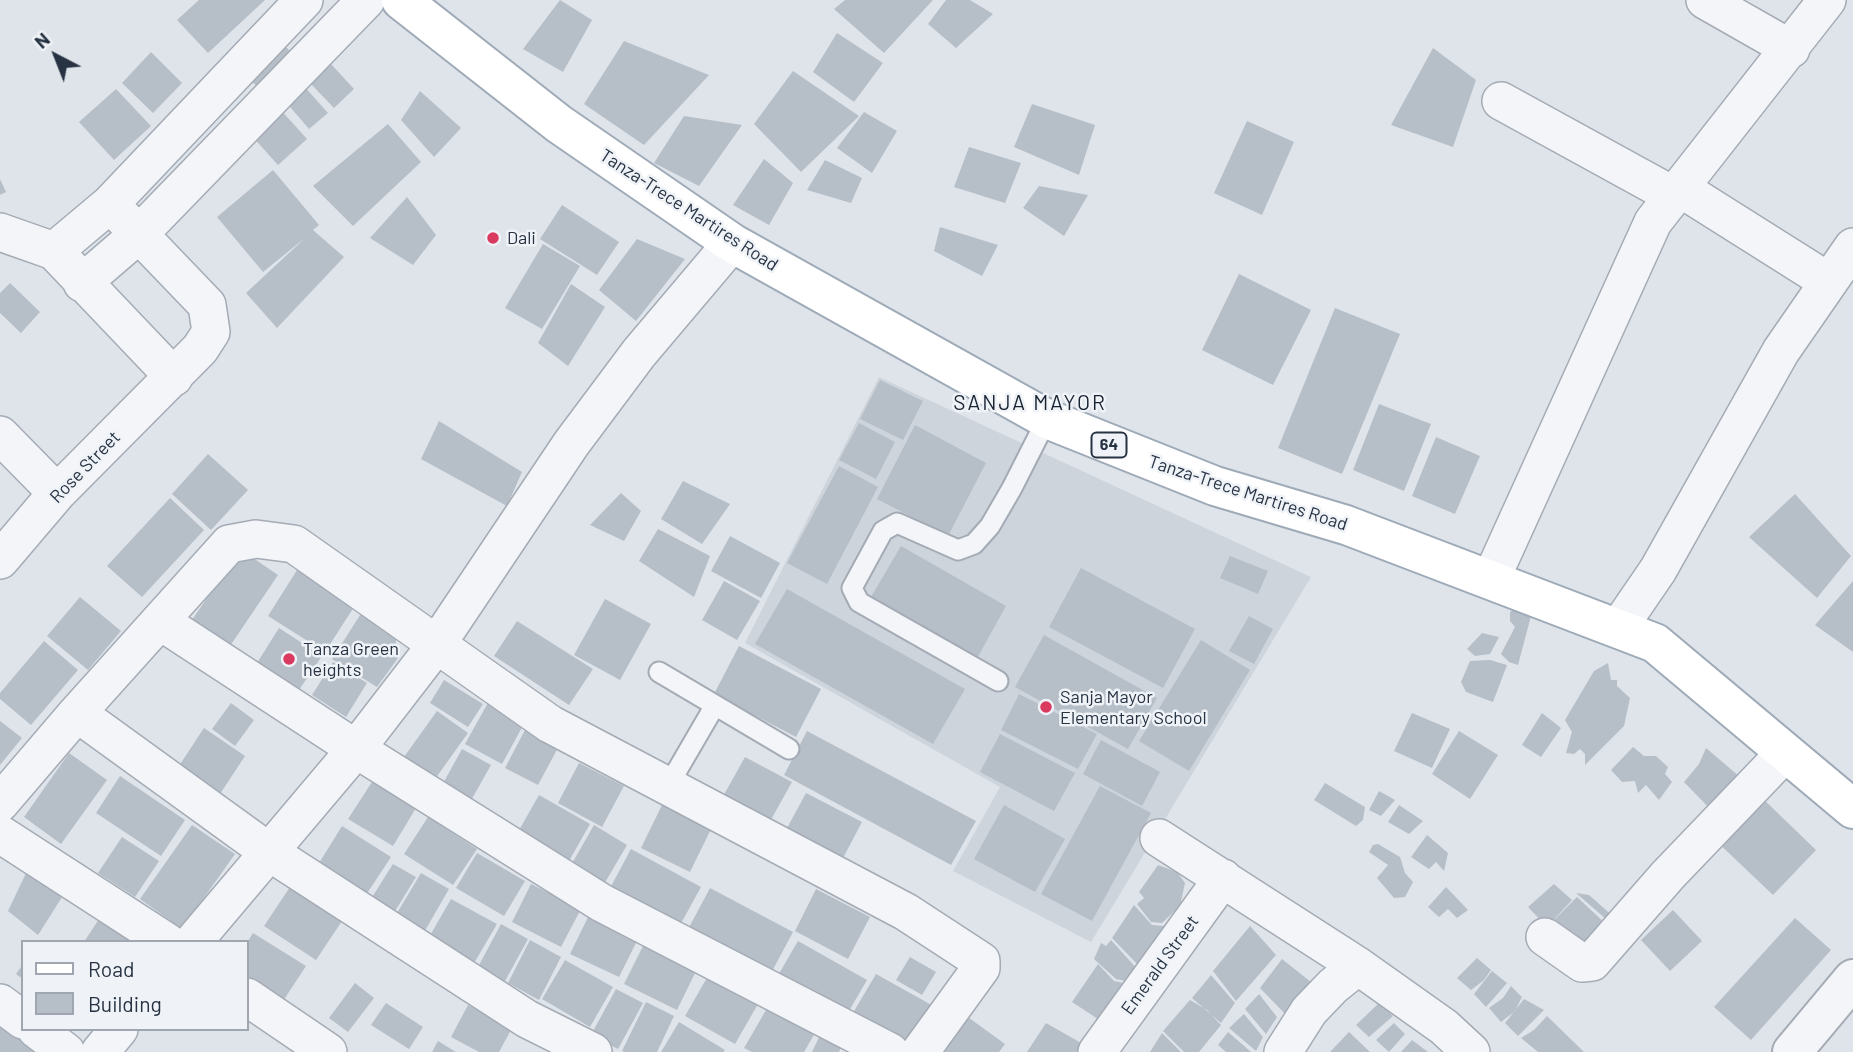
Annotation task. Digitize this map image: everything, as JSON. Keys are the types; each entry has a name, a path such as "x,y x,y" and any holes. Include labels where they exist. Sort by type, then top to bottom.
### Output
{"main road":[{"name":"Tanza-Trece Martires Road","path":"401,0 559,124 732,243 1047,419 1215,486 1346,525 1619,627 1655,643 1853,810"}],"street":[{"path":"54,251 110,204 304,0"},
{"path":"82,282 139,234 366,0"},
{"path":"1705,0 1791,49"},
{"path":"1491,579 1653,222 1827,0"},
{"path":"1501,101 1677,192 1829,282"},
{"name":"Rose Street","path":"0,560 57,493 174,377 200,349 211,332 207,305 110,204"},
{"path":"0,232 54,251 174,377"},
{"path":"195,940 356,749 437,644 571,444 639,354 732,243"},
{"path":"1619,627 1658,570 1781,351 1853,247"},
{"path":"0,435 57,493"},
{"path":"0,803 229,544 256,539 294,544 550,724 906,912 981,961 981,968 920,1052"},
{"path":"160,621 356,749 602,903 890,1052"},
{"path":"77,713 268,852 527,1019 593,1052"},
{"path":"1545,937 1582,963 1592,962 1668,874 1785,753"},
{"path":"0,834 164,940"},
{"path":"1159,838 1358,966 1444,1027 1471,1052"},
{"name":"Emerald Street","path":"1097,1052 1223,878"},
{"path":"1283,1052 1309,1011 1333,986 1358,966"},
{"path":"1792,1052 1853,979"},
{"path":"248,998 309,1047"},
{"path":"0,1003 21,1019"},
{"path":"39,1031 66,1052"},
{"path":"100,1052 117,1031"}],"lane":[{"path":"998,681 859,602 852,588 883,531 897,523 958,550 974,544 990,526 1047,419"},
{"path":"659,672 789,749"},
{"path":"668,786 714,707"}],"shaded area":[{"name":"Sanja Mayor Elementary School","path":"879,377 1311,577 1091,942 953,871 1000,787 745,643"}],"building":[{"path":"199,0 265,0 208,53 177,20"},
{"path":"560,0 592,20 563,72 523,49"},
{"path":"845,0 933,0 884,53 834,9"},
{"path":"946,0 970,0 993,14 956,48 928,24"},
{"path":"837,33 883,63 854,102 813,72"},
{"path":"280,41 296,57 263,92 246,76"},
{"path":"624,41 709,75 644,145 584,104"},
{"path":"1433,48 1476,80 1453,147 1391,125"},
{"path":"151,52 182,83 153,113 122,83"},
{"path":"331,64 354,89 334,108 310,83"},
{"path":"793,71 859,116 801,172 754,124"},
{"path":"303,85 328,113 309,129 285,101"},
{"path":"116,89 151,126 114,160 79,122"},
{"path":"420,91 461,128 434,157 401,120"},
{"path":"1032,104 1095,125 1079,175 1014,147"},
{"path":"279,108 307,139 278,165 250,134"},
{"path":"864,112 897,131 872,173 837,148"},
{"path":"684,116 742,125 699,186 654,163"},
{"path":"1247,121 1294,142 1262,215 1214,193"},
{"path":"388,124 421,162 353,226 313,186"},
{"path":"969,147 1021,163 1005,203 954,187"},
{"path":"764,159 793,183 769,225 733,205"},
{"path":"825,160 862,178 851,203 807,190"},
{"path":"273,170 319,225 313,230 344,257 277,328 246,293 305,238 263,272 217,217"},
{"path":"0,179 6,192 0,195"},
{"path":"1039,186 1088,195 1064,236 1023,208"},
{"path":"407,197 436,235 413,265 370,238"},
{"path":"562,205 619,242 597,275 540,239"},
{"path":"940,227 998,245 982,276 934,251"},
{"path":"637,239 685,259 636,321 599,290"},
{"path":"543,244 580,266 542,329 505,308"},
{"path":"1239,274 1311,310 1273,385 1202,350"},
{"path":"10,283 40,312 21,333 0,313 0,293"},
{"path":"571,284 605,307 568,366 538,343"},
{"path":"1335,308 1400,334 1342,474 1278,448"},
{"path":"880,380 923,401 903,440 860,419"},
{"path":"1379,404 1431,424 1404,491 1353,470"},
{"path":"439,421 522,472 507,506 421,459"},
{"path":"859,423 895,442 876,479 839,460"},
{"path":"915,425 986,463 948,536 877,499"},
{"path":"1436,437 1480,456 1455,514 1412,496"},
{"path":"208,454 248,490 211,530 172,494"},
{"path":"839,466 878,487 827,584 787,563"},
{"path":"683,481 730,504 702,544 661,519"},
{"path":"621,493 641,511 624,541 590,525"},
{"path":"1795,494 1851,556 1817,598 1749,537"},
{"path":"170,498 204,530 142,597 107,566"},
{"path":"658,529 710,556 694,597 639,561"},
{"path":"730,536 780,563 761,598 711,571"},
{"path":"901,546 1006,606 975,662 868,602"},
{"path":"240,549 278,575 228,649 190,623"},
{"path":"1230,556 1268,571 1258,594 1220,578"},
{"path":"1081,568 1195,629 1163,688 1049,627"},
{"path":"297,570 354,607 325,652 268,616"},
{"path":"724,581 760,601 737,640 702,620"},
{"path":"1853,581 1853,652 1815,625"},
{"path":"787,589 965,689 933,744 755,644"},
{"path":"80,597 121,631 88,670 47,636"},
{"path":"605,599 651,624 620,680 574,655"},
{"path":"1518,607 1531,616 1518,665 1509,662 1501,654 1515,627 1510,621 1510,612"},
{"path":"362,612 397,633 395,648 398,658 377,687 332,659"},
{"path":"1249,616 1273,629 1254,664 1229,651"},
{"path":"517,621 593,669 569,705 494,656"},
{"name":"Tanza Green heights","path":"279,628 322,656 299,690 257,663"},
{"path":"1482,633 1499,637 1490,654 1475,656 1467,649"},
{"path":"1044,635 1157,698 1128,749 1015,687"},
{"path":"1201,640 1250,670 1189,771 1139,741"},
{"path":"44,641 78,670 31,725 0,699 0,693"},
{"path":"739,646 821,689 796,737 714,694"},
{"path":"1490,660 1507,665 1493,702 1466,692 1461,682 1470,661"},
{"path":"333,662 367,683 346,717 312,695"},
{"path":"1608,663 1611,680 1617,680 1617,686 1630,698 1624,726 1585,765 1585,754 1580,749 1574,754 1566,753 1572,732 1565,720 1594,671"},
{"path":"444,680 483,704 468,727 430,703"},
{"path":"1019,694 1097,734 1078,769 1001,730"},
{"path":"489,701 525,722 502,764 465,744"},
{"path":"231,703 254,720 235,746 212,729"},
{"path":"437,711 468,733 435,779 404,757"},
{"path":"1412,713 1450,729 1432,768 1394,751"},
{"path":"1542,713 1561,728 1541,757 1522,745"},
{"path":"0,721 22,738 0,765"},
{"path":"204,728 245,756 214,803 173,775"},
{"path":"526,728 559,746 538,785 505,768"},
{"path":"807,731 976,821 951,865 784,775"},
{"path":"1459,731 1498,755 1470,799 1432,774"},
{"path":"1000,734 1075,773 1054,811 980,772"},
{"path":"1101,740 1160,772 1142,806 1083,774"},
{"path":"1633,747 1644,756 1656,756 1668,767 1665,774 1672,782 1659,800 1646,785 1638,793 1635,781 1622,782 1611,770"},
{"path":"1706,748 1740,777 1715,814 1684,782 1699,764"},
{"path":"462,749 491,765 469,804 440,789"},
{"path":"69,753 107,780 61,844 24,817"},
{"path":"745,757 792,782 768,825 721,800"},
{"path":"579,763 624,786 602,827 558,803"},
{"path":"120,776 185,820 161,856 96,813"},
{"path":"372,782 416,808 393,846 348,819"},
{"path":"1325,783 1365,807 1363,820 1356,826 1314,800"},
{"path":"1100,786 1151,813 1092,921 1041,894"},
{"path":"1379,791 1395,800 1381,816 1369,810"},
{"path":"806,793 862,822 842,860 786,830"},
{"path":"1758,794 1816,850 1773,895 1714,839"},
{"path":"539,795 590,824 565,868 514,839"},
{"path":"663,803 712,827 690,872 641,848"},
{"path":"1004,805 1065,839 1035,892 974,859"},
{"path":"1399,805 1423,821 1409,834 1388,822"},
{"path":"428,817 477,849 453,885 404,854"},
{"path":"192,825 235,854 182,929 140,899"},
{"path":"594,825 627,845 603,886 570,867"},
{"path":"342,826 391,857 364,898 316,868"},
{"path":"1427,835 1448,853 1444,871 1436,862 1429,869 1411,857"},
{"path":"122,837 159,861 135,897 98,873"},
{"path":"1378,844 1400,857 1405,873 1413,882 1405,897 1394,898 1377,878 1388,865 1369,852 1373,845"},
{"path":"631,849 701,887 679,927 609,890"},
{"path":"477,853 525,881 504,916 456,888"},
{"path":"393,864 416,877 392,916 369,902"},
{"path":"1158,865 1177,872 1185,883 1180,906 1162,923 1151,922 1137,904 1144,898 1139,892"},
{"path":"28,869 64,894 38,935 8,911"},
{"path":"421,873 449,889 423,934 394,918"},
{"path":"531,884 581,909 561,947 512,922"},
{"path":"1554,884 1572,900 1547,927 1528,907"},
{"path":"290,887 342,921 316,960 264,926"},
{"path":"1446,887 1468,910 1457,918 1448,909 1439,917 1428,907"},
{"path":"710,888 793,932 769,977 686,933"},
{"path":"816,889 870,917 848,959 795,931"},
{"path":"1576,893 1589,895 1615,918 1607,920"},
{"path":"1577,897 1608,926 1597,951 1552,922"},
{"path":"451,899 497,924 473,965 428,939"},
{"path":"1134,905 1152,925 1164,926 1139,966 1112,938"},
{"path":"1673,910 1702,941 1670,971 1641,940"},
{"path":"590,913 639,937 619,977 570,954"},
{"path":"1795,918 1831,950 1751,1040 1714,1007"},
{"path":"99,919 129,940 85,940"},
{"path":"501,924 528,939 505,981 478,967"},
{"path":"1250,926 1276,955 1236,1001 1213,971"},
{"path":"253,933 306,966 281,1004 248,984 248,941"},
{"path":"530,940 561,957 539,1000 508,983"},
{"path":"646,940 698,967 677,1010 624,984"},
{"path":"1111,940 1138,970 1130,982 1116,979 1094,959 1101,943 1106,946"},
{"path":"798,941 867,980 842,1023 773,984"},
{"path":"910,957 936,972 922,995 896,980"},
{"path":"1477,958 1491,970 1484,980 1471,990 1457,978"},
{"path":"1282,959 1316,986 1289,1018 1260,988"},
{"path":"565,960 613,987 590,1027 542,999"},
{"path":"1098,964 1114,981 1128,984 1101,1021 1072,1002"},
{"path":"1492,971 1507,983 1486,1007 1474,994"},
{"path":"876,974 937,1008 911,1046 847,1023"},
{"path":"1211,975 1235,1003 1221,1023 1192,998"},
{"path":"708,976 758,1004 735,1044 685,1016"},
{"path":"355,983 374,998 348,1032 329,1018"},
{"path":"1511,986 1522,997 1515,1011 1501,1022 1489,1008 1503,998"},
{"path":"616,989 643,1003 618,1049 591,1035"},
{"path":"1259,994 1277,1017 1266,1034 1245,1009"},
{"path":"1524,999 1544,1010 1518,1036 1505,1023"},
{"path":"1190,1000 1207,1010 1221,1025 1199,1052 1184,1052 1163,1031"},
{"path":"646,1002 674,1016 657,1052 622,1051"},
{"path":"386,1003 423,1027 409,1049 371,1025"},
{"path":"1379,1003 1393,1016 1369,1037 1356,1025"},
{"path":"468,1005 512,1028 499,1052 479,1052 451,1037"},
{"path":"769,1005 815,1033 804,1052 752,1052 744,1048"},
{"path":"1244,1014 1263,1037 1256,1051 1229,1028"},
{"path":"965,1015 1005,1044 999,1052 938,1052"},
{"path":"1547,1016 1584,1052 1538,1052 1521,1038 1534,1030"},
{"path":"0,1018 42,1052 0,1052"},
{"path":"679,1022 725,1050 661,1052"},
{"path":"1046,1023 1083,1044 1077,1052 1027,1052"},
{"path":"1394,1023 1405,1034 1389,1052 1376,1040"},
{"path":"1228,1032 1251,1052 1226,1052 1218,1045"},
{"path":"1349,1032 1370,1052 1330,1052"},
{"path":"821,1033 843,1044 839,1052 812,1052"},
{"path":"1162,1033 1181,1052 1150,1052"},
{"path":"1412,1040 1428,1052 1401,1052"},
{"path":"438,1041 456,1052 432,1052"}],"place":[{"name":"Dali","path":"493,238"},
{"name":"Tanza Green heights","path":"289,659"},
{"name":"Sanja Mayor Elementary School","path":"1046,707"}],"district":[{"name":"SANJA MAYOR","path":"1030,403"}]}
